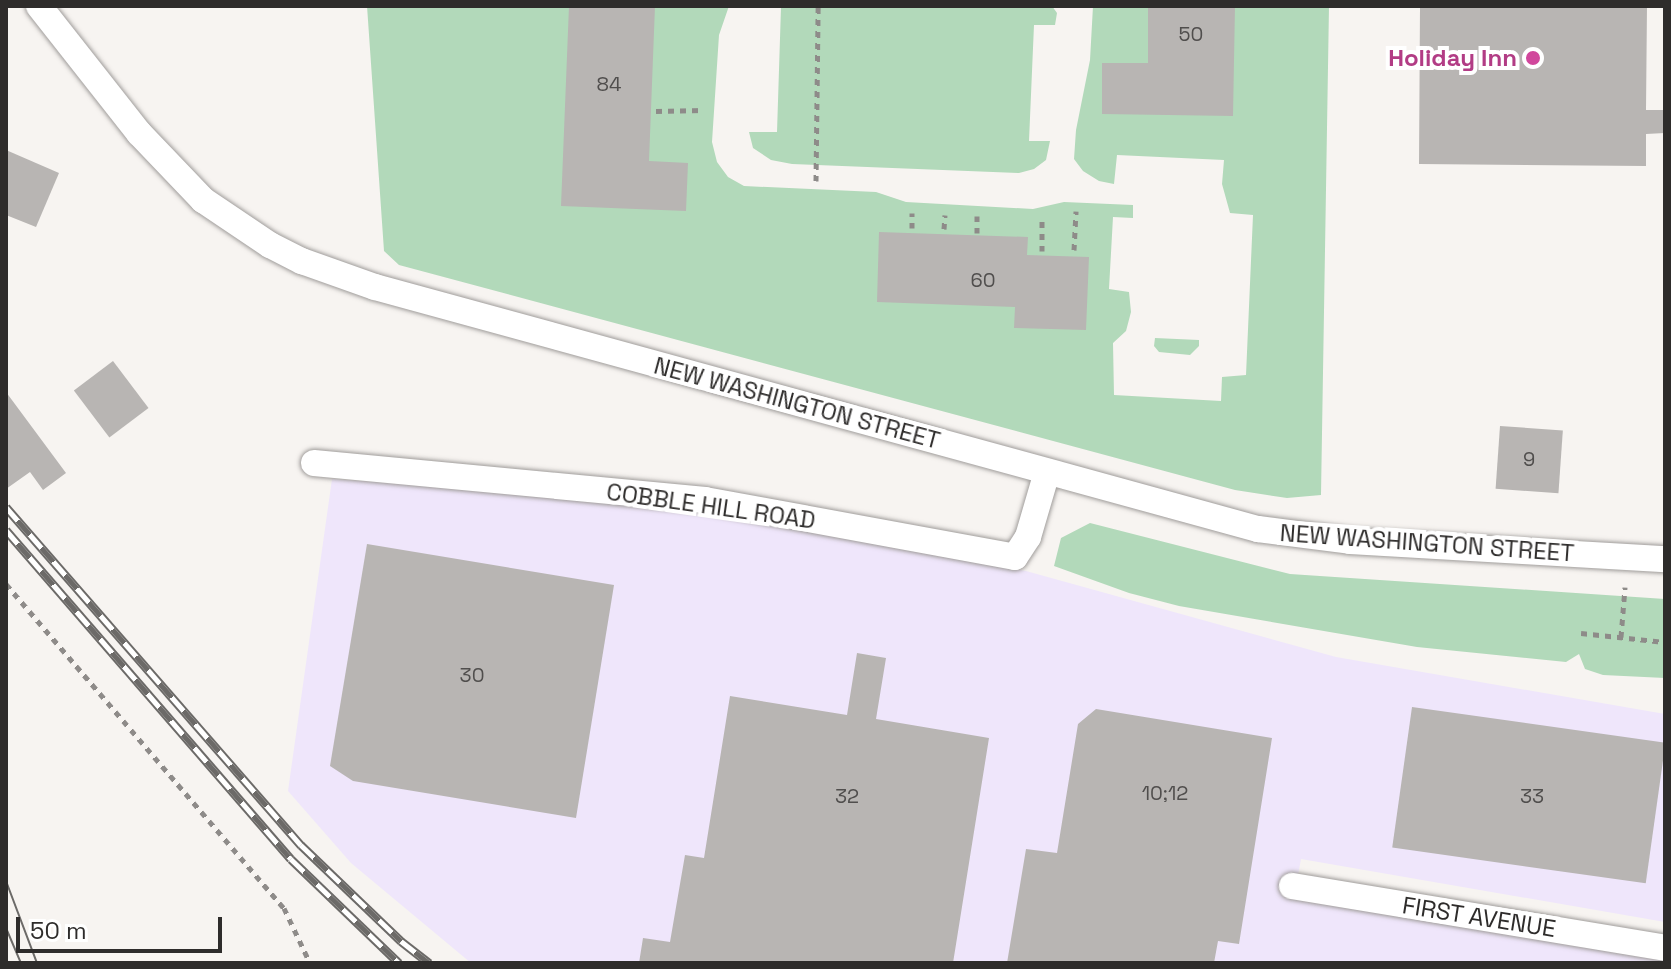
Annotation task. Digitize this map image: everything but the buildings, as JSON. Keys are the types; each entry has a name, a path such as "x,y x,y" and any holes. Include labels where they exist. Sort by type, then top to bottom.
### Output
{"street":[{"name":"NEW WASHINGTON STREET","path":"39,6 139,133 181,178 236,224 302,261 375,287 1258,529 1305,537 1665,559"},
{"name":"COBBLE HILL ROAD","path":"314,463 705,500 1015,557 1028,537 1047,472"},
{"name":"FIRST AVENUE","path":"1292,886 1665,948"}],"path":[{"path":"816,181 818,6"},
{"path":"656,111 704,110"},
{"path":"1074,250 1076,211"},
{"path":"912,213 912,228"},
{"path":"944,229 945,215"},
{"path":"977,216 977,233"},
{"path":"1042,219 1042,251"},
{"path":"6,584 284,908 310,963"},
{"path":"1621,637 1625,587"},
{"path":"1581,633 1665,642"}],"shaded area":[{"path":"332,479 649,501 1026,571 1336,657 1665,714 1665,922 1301,859 1294,897 1665,957 1665,963 471,963 351,863 288,791"}],"green space":[{"path":"367,6 729,6 719,35 712,142 717,162 728,177 744,186 876,192 906,202 1033,209 1064,202 1133,205 1133,218 1113,217 1109,289 1129,292 1131,312 1126,331 1113,343 1114,395 1221,401 1222,377 1246,375 1253,215 1230,213 1222,184 1224,160 1117,155 1114,184 1099,181 1083,171 1074,159 1076,130 1090,60 1093,6 1329,6 1321,495 1287,498 1235,490 399,265 384,251"},
{"path":"776,6 1052,6 1057,13 1055,25 1034,25 1029,141 1050,141 1046,160 1034,169 1019,173 792,164 771,160 753,148 749,132 777,132 781,7"},
{"path":"1155,338 1199,340 1199,346 1190,355 1159,352 1154,346"},
{"path":"1090,523 1290,574 1665,599 1665,678 1603,675 1585,669 1579,654 1566,662 1417,647 1179,606 1129,593 1054,566 1061,538"}],"tram line":[{"path":"6,881 37,963"},
{"path":"6,928 21,963"}],"railway":[{"path":"6,507 301,845 401,941 429,963"},
{"path":"6,530 291,859 399,963"}],"place":[{"name":"Holiday Inn","path":"1533,58"}]}
